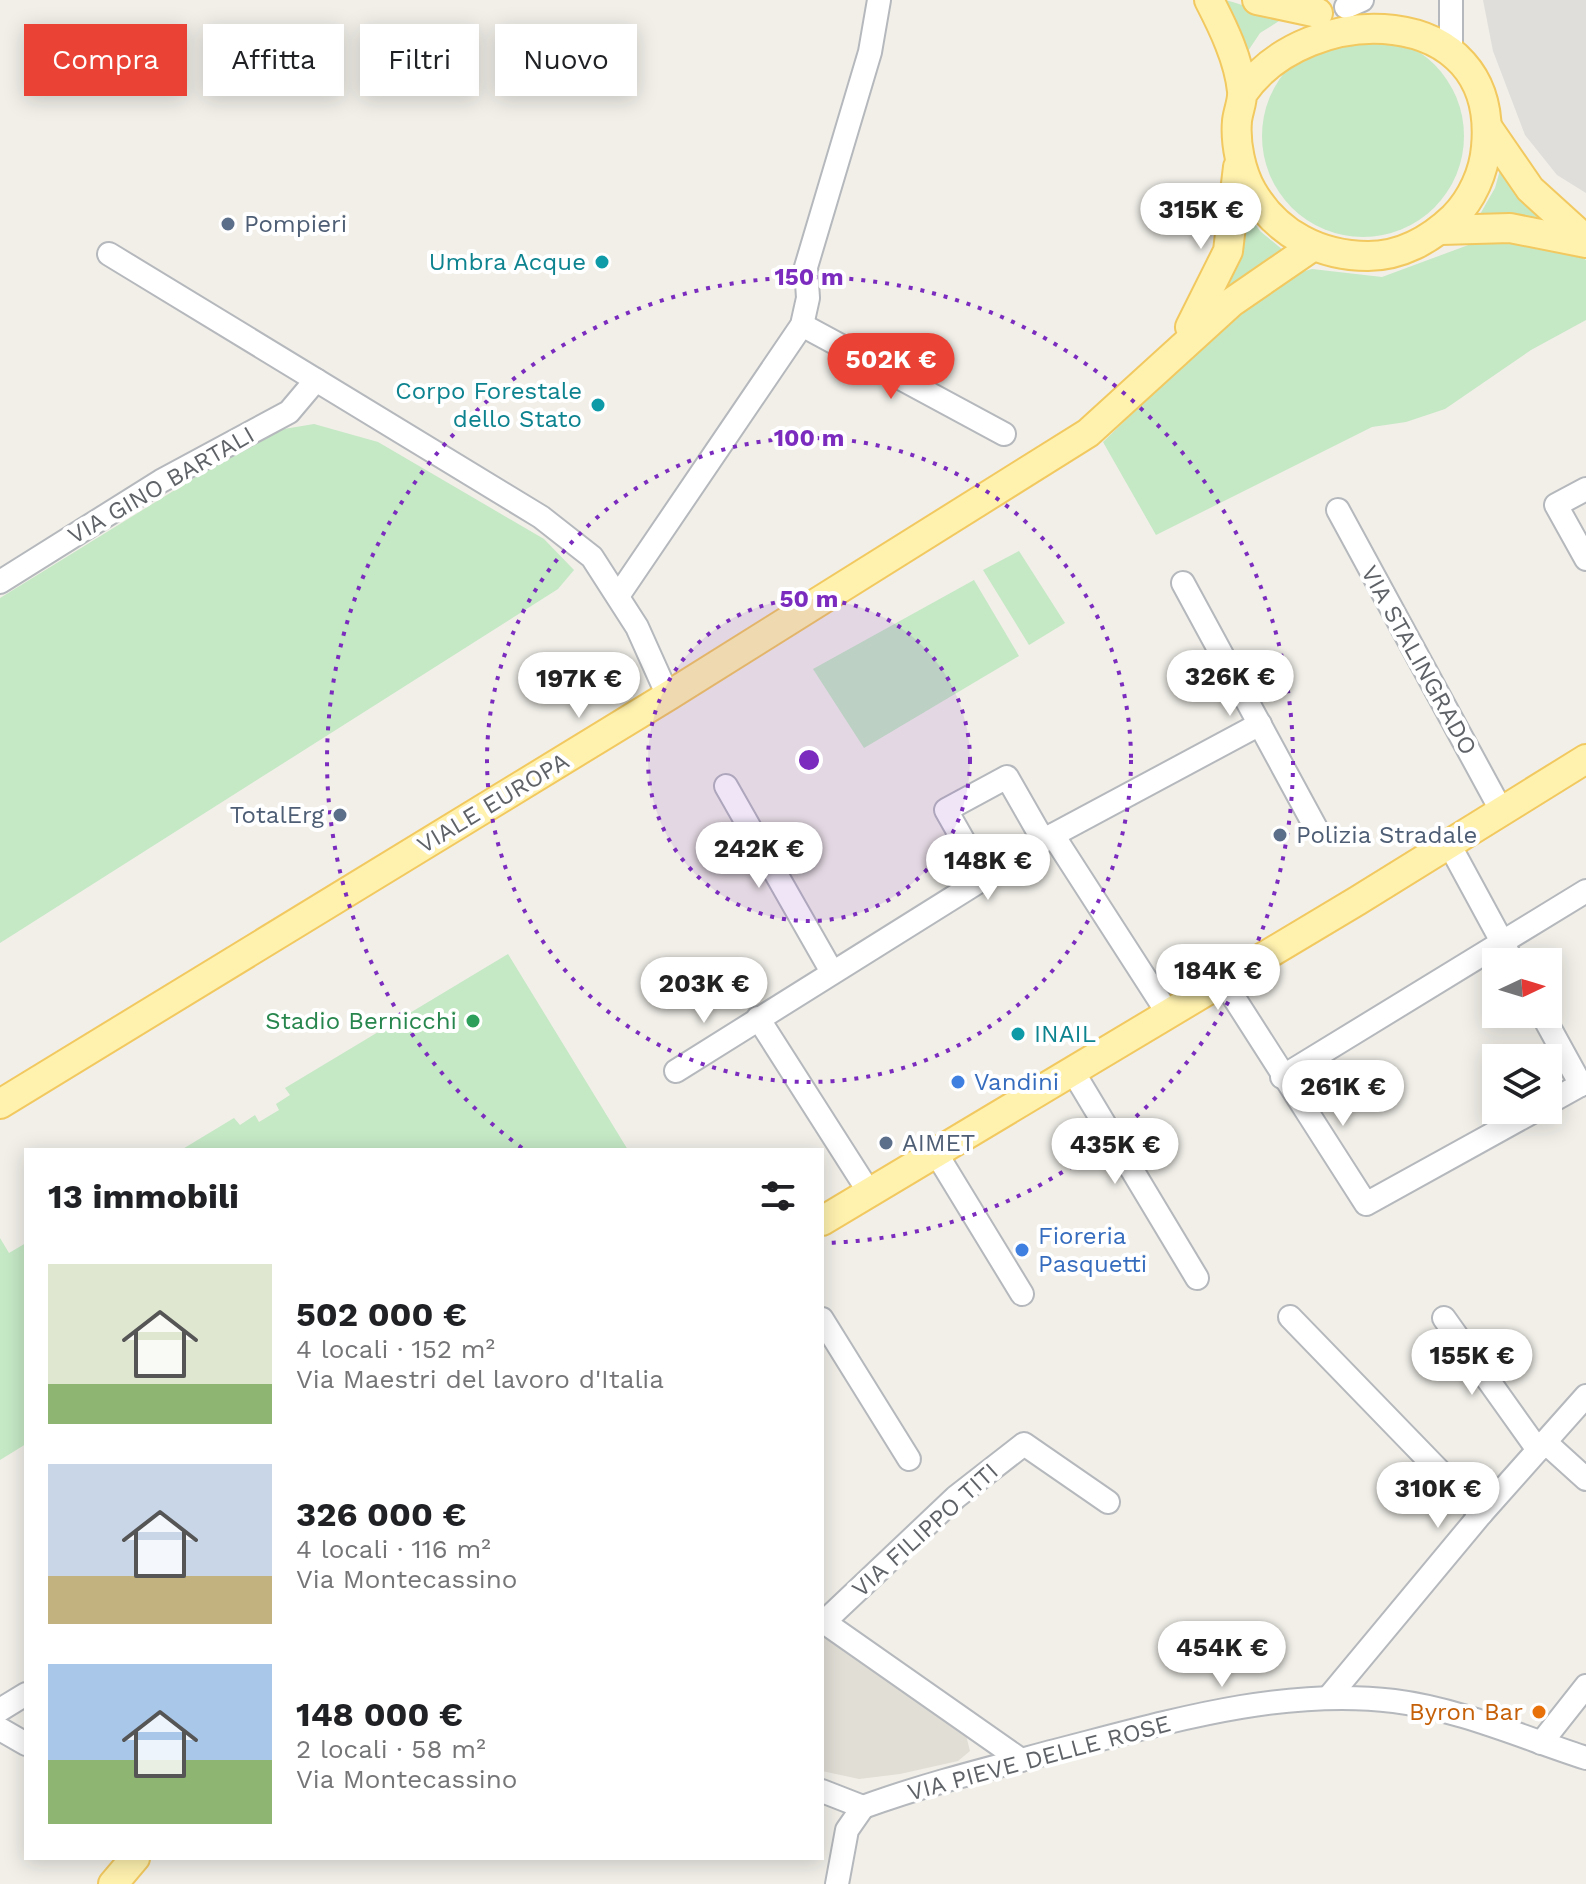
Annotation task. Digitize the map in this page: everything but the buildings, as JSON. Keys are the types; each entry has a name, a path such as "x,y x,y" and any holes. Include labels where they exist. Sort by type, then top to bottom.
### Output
{"main road":[{"path":"1209,0 1228,43 1243,93"},
{"path":"1257,0 1318,13"},
{"path":"1354,3 1402,12 1428,24 1451,42 1471,67 1483,96 1488,128 1485,157 1476,185 1461,209 1441,230 1411,247 1379,256 1345,256 1312,247 1277,224 1251,190 1238,150 1237,121 1243,93 1254,67 1271,45 1293,26 1318,13 1354,3"},
{"path":"1488,128 1530,189 1586,241"},
{"name":"VIALE EUROPA","path":"1174,355 1211,292 1228,251 1236,206 1238,150"},
{"path":"1441,230 1510,228 1586,241"},
{"name":"VIALE EUROPA","path":"0,1104 668,696 1088,433 1241,295 1312,247"},
{"path":"824,1220 1586,759"},
{"path":"113,1884 133,1860"}],"street":[{"path":"618,596 802,325 808,298 806,267 867,63 879,0"},
{"path":"1451,0 1451,42"},
{"path":"109,254 541,517 592,557 618,596 668,696"},
{"path":"802,325 1004,434"},
{"name":"VIA GINO BARTALI","path":"0,582 161,481 289,412 316,380"},
{"path":"1586,489 1556,505 1586,559"},
{"name":"VIA STALINGRADO","path":"1338,510 1501,810"},
{"path":"1183,583 1317,830"},
{"path":"676,1071 1048,838 1260,724"},
{"path":"984,877 946,810 1007,777 1167,1012"},
{"path":"726,786 832,972"},
{"path":"1449,844 1506,948"},
{"path":"1515,948 1586,891"},
{"path":"1282,1077 1482,968"},
{"path":"1222,979 1366,1204 1511,1124"},
{"path":"758,1018 869,1192"},
{"path":"1551,1028 1584,1083 1562,1095"},
{"path":"1072,1070 1197,1278"},
{"path":"936,1153 1022,1294"},
{"path":"1290,1317 1481,1514"},
{"path":"1444,1318 1542,1446 1586,1479"},
{"path":"824,1322 909,1459"},
{"path":"1328,1698 1481,1514 1586,1396"},
{"name":"VIA FILIPPO TITI","path":"1021,1760 824,1622 956,1497 1024,1444 1108,1502"},
{"path":"1541,1743 1586,1686"},
{"path":"0,1710 24,1695"},
{"name":"VIA PIEVE DELLE ROSE","path":"863,1807 915,1789 1143,1728 1249,1708 1328,1698 1396,1701 1586,1758"},
{"path":"0,1729 24,1743"},
{"path":"824,1792 863,1807 847,1830 837,1884"}],"shaded area":[{"path":"1483,0 1586,0 1586,193 1557,175 1525,135 1493,51"},
{"path":"824,1634 966,1735 970,1751 958,1761 900,1774 859,1779 824,1771"}],"green space":[{"path":"1222,0 1279,21 1260,33 1248,51 1239,26"},
{"path":"1363,35 1402,42 1435,64 1457,97 1464,136 1457,175 1435,208 1402,230 1363,237 1324,230 1291,208 1269,175 1262,136 1269,97 1291,64 1324,42"},
{"path":"1500,170 1560,228 1520,216 1479,216 1495,188"},
{"path":"1247,213 1260,231 1289,255 1221,295 1242,250"},
{"path":"1490,237 1574,252 1586,260 1586,320 1531,350 1445,409 1406,422 1372,427 1156,535 1103,442 1224,324 1294,274 1312,269 1382,277"},
{"path":"314,424 378,442 544,539 574,570 558,589 0,943 0,598 243,448 284,429"},
{"path":"1019,551 1065,623 1029,645 983,570"},
{"path":"974,580 1019,656 864,748 813,669"},
{"name":"Stadio Bernicchi","path":"508,954 627,1148 184,1148 234,1118 240,1125 255,1115 259,1122 279,1110 276,1104 290,1095 285,1088"},
{"path":"0,1238 9,1253 24,1244 24,1445 0,1460"}],"place":[{"name":"Pompieri","path":"228,224"},
{"name":"Umbra Acque","path":"602,262"},
{"name":"Corpo Forestale dello Stato","path":"598,405"},
{"name":"TotalErg","path":"340,815"},
{"name":"Polizia Stradale","path":"1280,835"},
{"name":"Stadio Bernicchi","path":"473,1021"},
{"name":"INAIL","path":"1018,1034"},
{"name":"Vandini","path":"958,1082"},
{"name":"AIMET","path":"886,1143"},
{"name":"Fioreria Pasquetti","path":"1022,1250"},
{"name":"Byron Bar","path":"1539,1712"}]}
